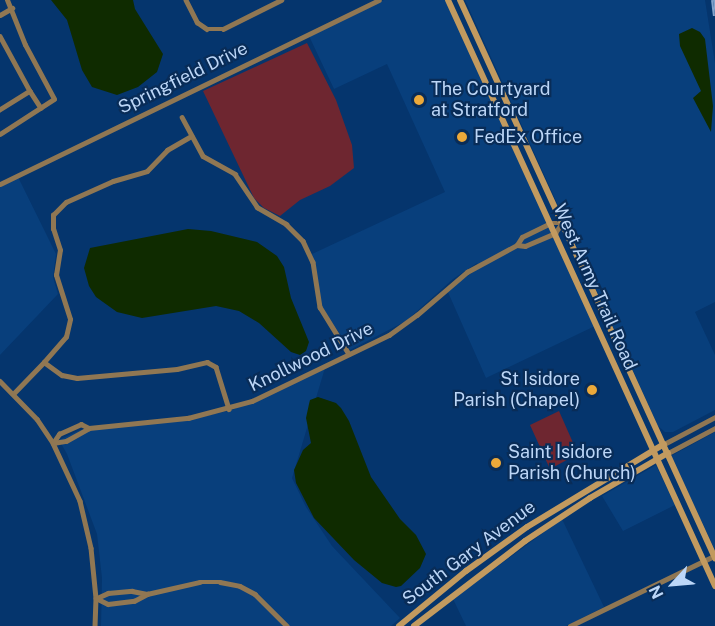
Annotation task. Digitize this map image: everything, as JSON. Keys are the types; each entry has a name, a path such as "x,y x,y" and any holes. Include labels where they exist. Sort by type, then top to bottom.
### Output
{"main road":[{"name":"West Army Trail Road","path":"447,0 715,586"},
{"name":"West Army Trail Road","path":"460,0 715,557"},
{"name":"South Gary Avenue","path":"399,626 527,527 664,444"},
{"name":"South Gary Avenue","path":"414,626 546,527 668,453"},
{"path":"435,596 442,603"}],"street":[{"path":"0,134 54,99 26,45 7,0"},
{"path":"186,0 197,22 207,29 224,29 281,0"},
{"name":"Springfield Drive","path":"0,184 379,0"},
{"path":"0,15 12,8"},
{"path":"0,36 41,108"},
{"path":"0,110 30,92"},
{"path":"182,117 203,156 227,169 242,182 257,207 286,225 303,241 314,262 320,307 349,354"},
{"path":"14,394 66,337 70,319 56,274 60,250 53,230 53,215 66,202 113,181 147,171 167,150 191,136"},
{"name":"Knollwood Drive","path":"53,443 66,441 89,428 188,418 229,409 259,398 404,325 466,272 517,245 522,237 550,223 562,223"},
{"path":"555,233 562,223"},
{"name":"Knollwood Drive","path":"517,245 525,246 555,233"},
{"path":"45,362 62,375 74,378 166,370 211,363 216,367 229,409"},
{"path":"0,381 37,418 53,443 85,515 96,598 95,626"},
{"name":"South Gary Avenue","path":"664,444 715,417"},
{"name":"Knollwood Drive","path":"53,443 59,434 81,424 89,428"},
{"name":"South Gary Avenue","path":"668,453 715,428"},
{"path":"570,626 715,557"},
{"path":"96,598 108,604 134,601 147,594 200,582 240,586 262,600 287,626"},
{"path":"96,598 108,593 132,591 147,594"}],"shaded area":[{"path":"51,0 133,0 135,9 163,54 157,72 138,87 117,95 92,87 82,70 67,20"},
{"path":"384,0 446,0 595,326 486,378 447,290 479,268 477,263 453,279 406,321 350,350 321,305 312,254 445,192 387,64 334,89 309,36"},
{"path":"465,0 705,0 715,63 715,302 695,312 715,355 715,410 673,432 665,432 658,426"},
{"path":"692,28 700,32 705,39 713,106 711,132 693,98 701,91 680,46 679,34"},
{"path":"307,43 336,100 352,145 354,168 330,186 300,200 280,216 264,208 254,198 203,91"},
{"path":"18,177 56,254 53,277 58,294 0,355 0,186"},
{"path":"188,229 211,231 257,242 277,256 284,267 291,298 309,342 306,351 300,355 291,352 259,323 239,311 216,306 142,318 117,312 96,297 89,286 84,268 90,248"},
{"path":"325,368 292,478 306,507 332,546 400,618 391,626 101,626 102,578 97,534 67,454 59,440 80,430 197,418 232,410"},
{"path":"318,397 336,403 341,408 349,421 371,477 400,519 416,535 426,554 420,568 401,586 382,583 354,560 314,518 296,483 294,470 303,450 311,443 306,418 310,400"},
{"path":"559,411 578,454 550,469 530,425"},
{"path":"715,432 715,550 671,456"},
{"path":"656,465 675,505 623,531 602,496"},
{"path":"562,519 604,607 566,626 466,626 453,599"}],"railway":[{"path":"713,0 715,16"}],"place":[{"name":"The Courtyard at Stratford","path":"419,100"},
{"name":"FedEx Office","path":"462,137"},
{"name":"St Isidore Parish (Chapel)","path":"592,390"},
{"name":"Saint Isidore Parish (Church)","path":"496,463"}]}
